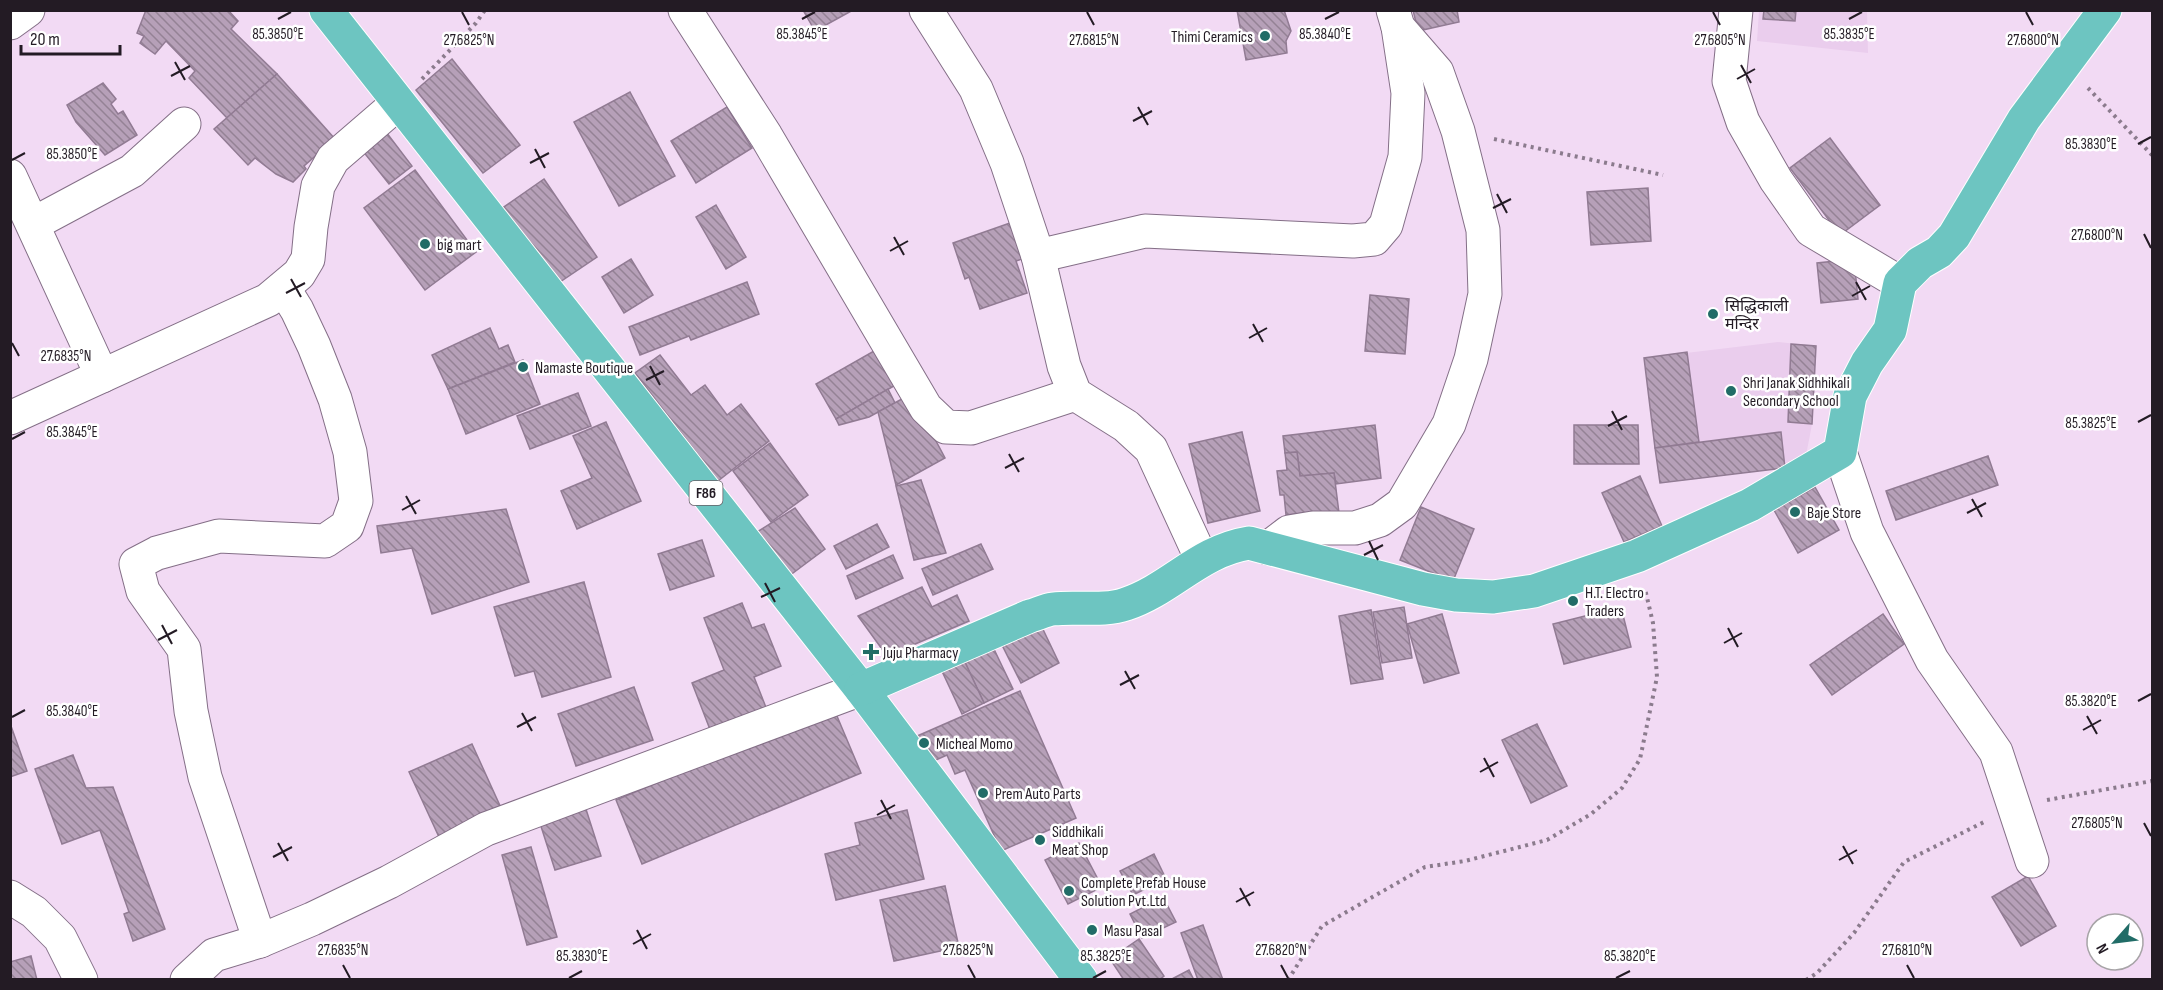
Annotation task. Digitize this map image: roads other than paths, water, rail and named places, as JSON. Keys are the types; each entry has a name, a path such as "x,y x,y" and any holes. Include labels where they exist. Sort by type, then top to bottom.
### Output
{"main road":[{"name":"F86","path":"326,10 861,689 1081,980"},
{"path":"861,689 1030,616 1052,609 1124,605 1146,596 1202,560 1229,546 1249,543 1423,589 1456,595 1493,597 1534,591 1637,556 1750,505 1840,452 1850,396 1867,363 1890,330 1900,283 1920,262 1939,252 1954,236 2024,119 2105,10"}],"street":[{"path":"10,23 28,10"},
{"path":"685,10 766,136 926,408 946,427 970,428 1075,394"},
{"path":"926,10 976,89 1007,163 1038,256 1064,366 1075,394 1126,426 1151,449 1202,560"},
{"path":"1736,10 1730,81 1743,123 1776,180 1811,230 1900,283"},
{"path":"1038,256 1145,231 1353,242 1374,239 1386,225 1405,157 1408,93 1395,19"},
{"path":"1268,548 1289,532 1313,528 1354,528 1380,520 1402,504 1449,424 1471,359 1485,294 1483,230 1458,131 1437,72 1395,19"},
{"path":"10,418 268,300 284,289 299,274 308,259 318,186 333,159 398,103"},
{"path":"33,225 132,171 184,124"},
{"path":"10,176 102,376"},
{"path":"260,942 205,777 191,711 184,649 143,591 136,564 157,553 219,536 325,541 347,526 356,501 350,452 335,399 314,346 284,289"},
{"path":"1840,452 1867,532 1932,660 1996,752 2032,861"},
{"path":"187,980 214,955 260,942 389,882 486,830 861,689"},
{"path":"10,897 34,912 60,938 81,980"}],"place":[{"name":"Thimi Ceramics","path":"1265,36"},
{"name":"big mart","path":"425,244"},
{"name":"सिद्धिकाली मन्दिर","path":"1713,314"},
{"name":"Namaste Boutique","path":"523,367"},
{"name":"Shri Janak Sidhhikali Secondary School","path":"1731,391"},
{"name":"Baje Store","path":"1795,512"},
{"name":"H.T. Electro Traders","path":"1573,601"},
{"name":"Juju Pharmacy","path":"871,652"},
{"name":"Micheal Momo","path":"924,743"},
{"name":"Prem Auto Parts","path":"983,793"},
{"name":"Siddhikali Meat Shop","path":"1040,840"},
{"name":"Complete Prefab House Solution Pvt.Ltd","path":"1069,891"},
{"name":"Masu Pasal","path":"1092,930"}]}
